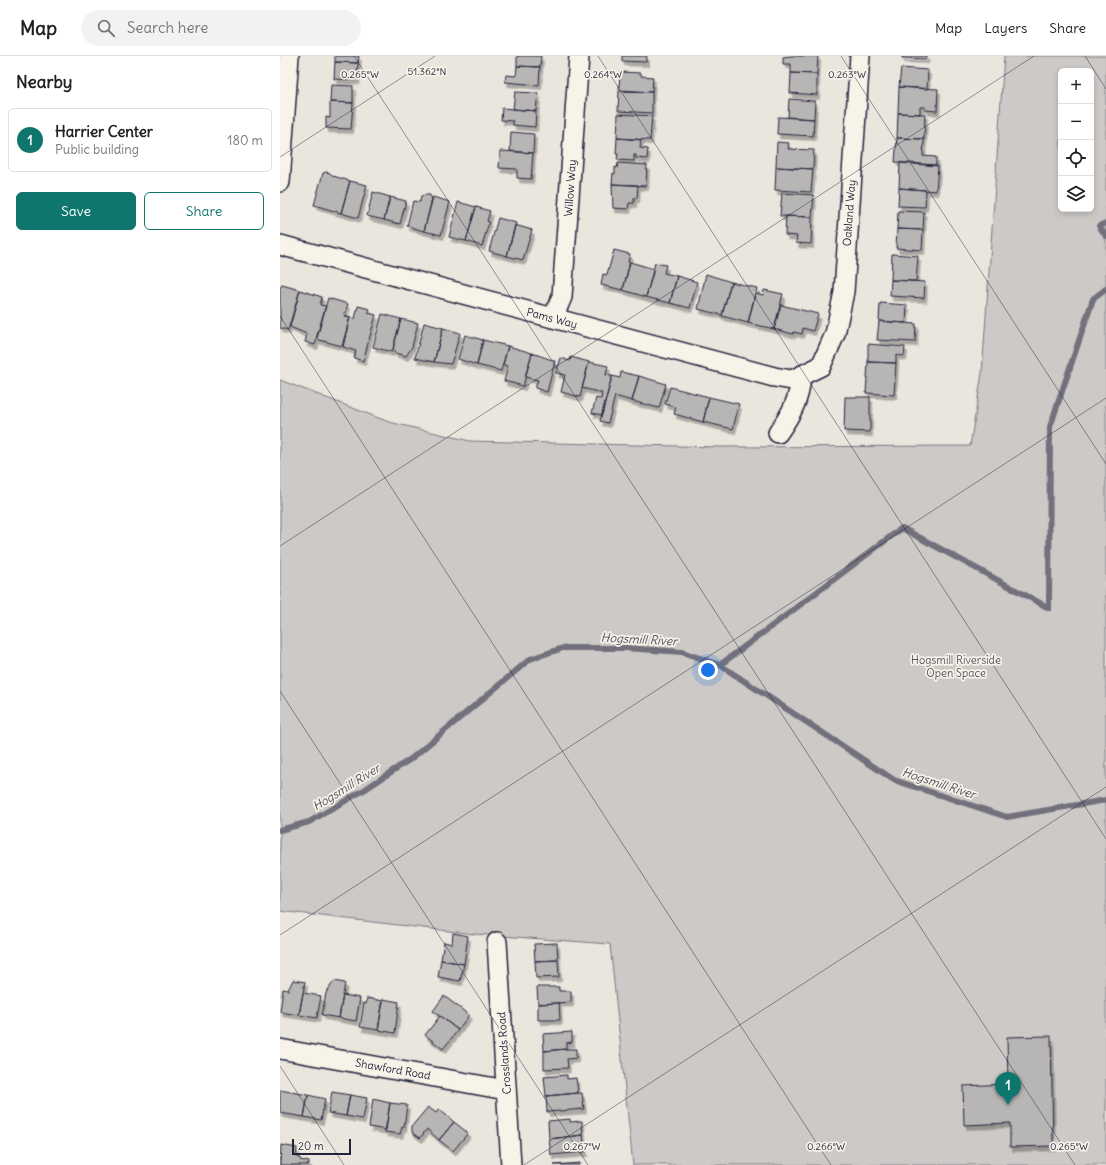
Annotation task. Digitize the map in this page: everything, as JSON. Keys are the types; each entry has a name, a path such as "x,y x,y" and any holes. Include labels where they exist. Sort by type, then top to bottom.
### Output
{"street":[{"path":"280,182 289,56"},
{"name":"Willow Way","path":"553,318 562,297 579,56"},
{"name":"Oakland Way","path":"821,366 835,334 844,292 860,56"},
{"name":"Pams Way","path":"280,245 774,378 792,380 801,377 821,366"},
{"path":"778,434 791,414 800,394 801,377"},
{"name":"Crosslands Road","path":"496,942 511,1165"},
{"name":"Shawford Road","path":"280,1049 506,1090"}],"green space":[{"name":"Hogsmill Riverside Open Space","path":"1004,56 1106,56 1106,1165 633,1165 610,944 474,934 280,911 280,380 389,422 470,441 720,447 970,446 982,373"}],"building":[{"path":"335,56 359,56 358,63 335,62"},
{"path":"517,56 541,56 540,67 517,66"},
{"path":"622,56 647,56 646,62 622,61"},
{"path":"818,56 817,74 791,73 791,64 783,64 783,57"},
{"path":"902,56 927,56 926,59 902,58"},
{"path":"335,62 358,63 357,80 334,79"},
{"path":"517,66 540,67 539,85 505,82 506,75 516,76"},
{"path":"901,68 928,70 927,89 899,87"},
{"path":"620,72 641,73 641,76 653,77 652,92 619,90"},
{"path":"791,73 817,74 817,95 790,93"},
{"path":"331,85 353,86 353,103 330,102"},
{"path":"899,87 938,89 937,111 925,110 925,107 920,107 920,114 898,113"},
{"path":"619,91 652,92 652,113 618,111"},
{"path":"515,92 538,93 536,111 513,109"},
{"path":"789,99 815,101 814,119 788,117"},
{"path":"330,102 353,103 351,129 326,128 326,117 330,118"},
{"path":"502,108 536,111 535,127 513,125 513,121 501,120"},
{"path":"898,113 925,114 924,139 897,138"},
{"path":"618,114 652,116 650,140 617,138"},
{"path":"778,117 814,119 813,136 777,134"},
{"path":"511,132 534,134 533,153 510,151"},
{"path":"617,138 641,140 640,148 648,149 647,159 636,158 636,155 634,155 634,161 617,160"},
{"path":"897,138 924,139 923,156 936,157 936,165 895,162"},
{"path":"777,142 789,143 788,149 814,150 813,169 776,167"},
{"path":"500,151 533,153 531,179 517,178 517,169 499,168"},
{"path":"618,163 647,165 646,186 612,184 613,173 615,174 615,167 617,168"},
{"path":"900,163 938,166 936,191 899,188"},
{"path":"776,167 813,169 811,192 775,190"},
{"path":"326,172 333,176 350,181 341,213 314,205 323,173"},
{"path":"350,181 367,185 358,218 341,213"},
{"path":"612,184 638,185 637,198 634,198 634,203 629,203 628,209 613,208"},
{"path":"899,188 926,190 925,207 898,206"},
{"path":"373,192 390,197 384,220 367,216"},
{"path":"782,193 814,195 812,217 780,216"},
{"path":"430,195 432,199 424,231 407,226 413,201 420,202 421,196"},
{"path":"390,197 406,201 400,224 384,220"},
{"path":"433,197 450,202 441,235 424,231"},
{"path":"458,202 476,207 466,241 449,237"},
{"path":"476,207 490,211 487,221 489,222 482,246 466,241"},
{"path":"898,211 924,212 923,230 897,229"},
{"path":"786,216 812,217 811,244 796,243 797,236 785,235"},
{"path":"498,218 516,223 507,256 489,251"},
{"path":"515,225 532,230 523,260 507,256"},
{"path":"897,229 923,230 922,250 896,248"},
{"path":"614,250 630,254 628,262 630,262 623,290 601,285 603,274 607,275"},
{"path":"892,254 918,256 916,281 891,280"},
{"path":"630,262 654,269 646,297 623,290"},
{"path":"655,263 666,265 664,273 677,276 670,303 646,297"},
{"path":"706,274 731,282 722,315 698,309"},
{"path":"677,276 697,282 690,308 670,303"},
{"path":"891,280 925,282 924,298 890,296"},
{"path":"731,282 757,288 748,323 722,316"},
{"path":"282,285 300,290 288,330 280,328 280,288"},
{"path":"300,290 322,297 320,305 326,306 315,345 305,342 307,334 290,327"},
{"path":"764,290 783,294 774,329 748,323 755,293 763,295"},
{"path":"328,298 348,304 344,316 350,317 342,346 316,339"},
{"path":"880,303 907,305 906,323 879,321"},
{"path":"781,305 818,314 813,331 803,328 802,334 794,332 793,334 774,329"},
{"path":"358,306 370,309 368,313 376,315 363,361 354,358 356,351 343,347 350,317 355,319"},
{"path":"382,314 401,319 392,352 373,347"},
{"path":"401,319 418,323 412,347 406,356 395,353 393,349"},
{"path":"879,321 916,324 915,342 877,340"},
{"path":"424,323 443,328 434,362 415,358"},
{"path":"443,328 460,333 451,364 434,362"},
{"path":"465,335 483,340 477,365 458,359"},
{"path":"483,340 508,346 501,371 477,365"},
{"path":"868,344 905,347 904,356 896,355 896,363 868,362"},
{"path":"508,346 532,353 523,386 504,381 508,366 503,365"},
{"path":"532,353 555,361 547,392 535,388 538,380 525,377"},
{"path":"571,357 589,362 580,397 561,392 565,375 556,373 561,358 570,361"},
{"path":"589,362 608,366 606,375 612,376 602,415 592,413 596,398 601,399 602,393 582,388"},
{"path":"868,362 896,363 894,395 866,393"},
{"path":"621,372 639,376 632,401 615,396 608,423 600,421 612,376 620,378"},
{"path":"639,376 666,384 659,408 632,401"},
{"path":"670,387 709,397 703,422 674,414 676,407 665,404"},
{"path":"709,397 739,404 733,429 703,422"},
{"path":"845,397 870,397 870,432 844,431"},
{"path":"453,933 468,936 464,964 441,960 444,942 452,944"},
{"path":"557,943 558,960 535,961 534,944"},
{"path":"441,960 464,964 460,981 438,977"},
{"path":"558,960 559,977 536,978 535,961"},
{"path":"293,980 305,982 299,1015 280,1012 283,989 288,990"},
{"path":"334,981 345,983 339,1018 322,1015 326,993"},
{"path":"537,987 559,987 559,991 571,991 571,1002 538,1004"},
{"path":"303,993 321,996 317,1018 299,1015"},
{"path":"343,995 360,998 356,1021 339,1018"},
{"path":"444,996 469,1015 458,1030 433,1011"},
{"path":"367,998 383,1001 378,1030 360,1027 364,1003 366,1004"},
{"path":"383,999 399,1002 395,1033 378,1030"},
{"path":"559,1003 560,1020 538,1020 538,1004"},
{"path":"440,1016 458,1030 443,1049 425,1035"},
{"path":"572,1032 572,1042 566,1043 566,1049 544,1051 543,1034"},
{"path":"1051,1036 1053,1146 1010,1147 1010,1123 964,1125 963,1086 1008,1084 1007,1037"},
{"path":"576,1049 576,1058 567,1059 568,1068 544,1069 544,1051"},
{"path":"567,1075 567,1079 576,1078 578,1093 546,1096 544,1077"},
{"path":"280,1090 308,1095 304,1117 280,1113"},
{"path":"332,1092 350,1095 346,1116 328,1113"},
{"path":"582,1093 584,1109 547,1112 546,1096"},
{"path":"308,1095 325,1099 321,1120 304,1117"},
{"path":"350,1095 367,1098 363,1119 346,1116"},
{"path":"373,1099 390,1103 386,1130 369,1127"},
{"path":"390,1103 407,1105 404,1127 402,1127 400,1134 385,1132"},
{"path":"428,1107 436,1113 439,1109 454,1122 439,1140 427,1129 420,1138 412,1132 412,1126"},
{"path":"570,1119 570,1122 582,1121 583,1135 549,1139 548,1121"},
{"path":"454,1122 468,1133 453,1151 439,1140"},
{"path":"583,1135 585,1152 551,1155 549,1139"},
{"path":"281,1145 297,1148 296,1157 300,1158 300,1160 309,1162 309,1165 280,1165"},
{"path":"579,1163 579,1165 554,1165"}],"waterway":[{"path":"1106,223 1099,226 1106,236"},
{"path":"720,665 902,528 1049,608 1050,427 1093,299 1106,289"},
{"name":"Hogsmill River","path":"280,830 309,822 364,790 412,758 530,659 563,648 625,648 682,652 720,665 894,780 1007,817 1106,800"}],"place":[{"name":"Harrier Center","path":"1008,1105"}]}
